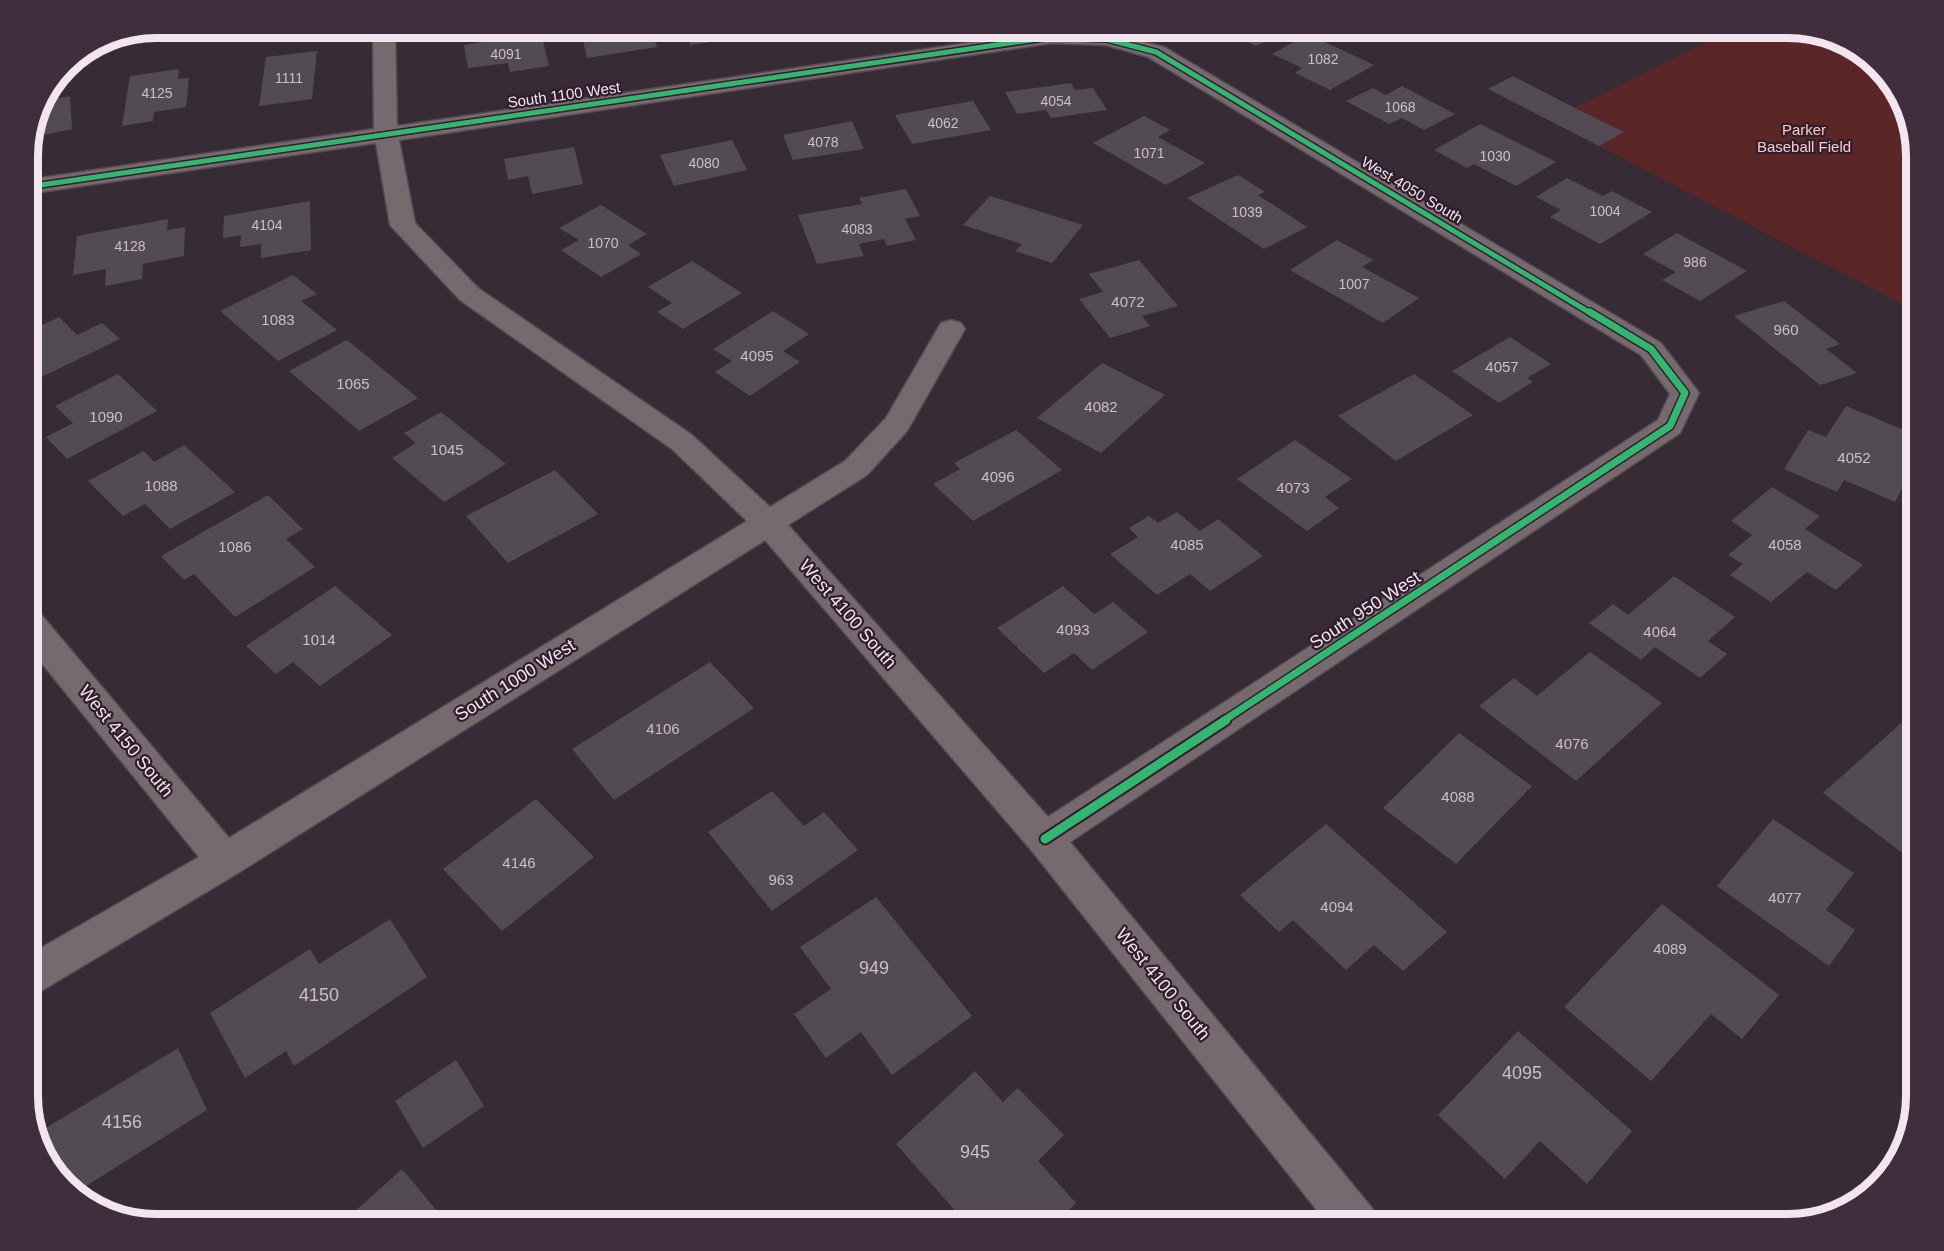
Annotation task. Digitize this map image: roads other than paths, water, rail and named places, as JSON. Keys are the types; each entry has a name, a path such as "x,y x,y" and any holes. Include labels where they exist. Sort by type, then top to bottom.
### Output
{"street":[{"name":"West 4100 South","path":"384,38 386,135 403,225 469,294 682,442 768,523 1046,839 1348,1214"},
{"name":"South 1100 West","path":"38,185 1044,38"},
{"name":"South 1100 West","path":"1078,38 1106,39"},
{"name":"West 4050 South","path":"1106,39 1156,52 1641,343 1651,350 1685,393"},
{"name":"South 1000 West","path":"38,972 225,861 856,468 897,424 951,329"},
{"name":"South 950 West","path":"1046,839 1670,426 1685,393"},
{"name":"West 4150 South","path":"38,634 225,861"}],"park label":[{"name":"Parker Baseball Field","path":"1804,138"}]}
